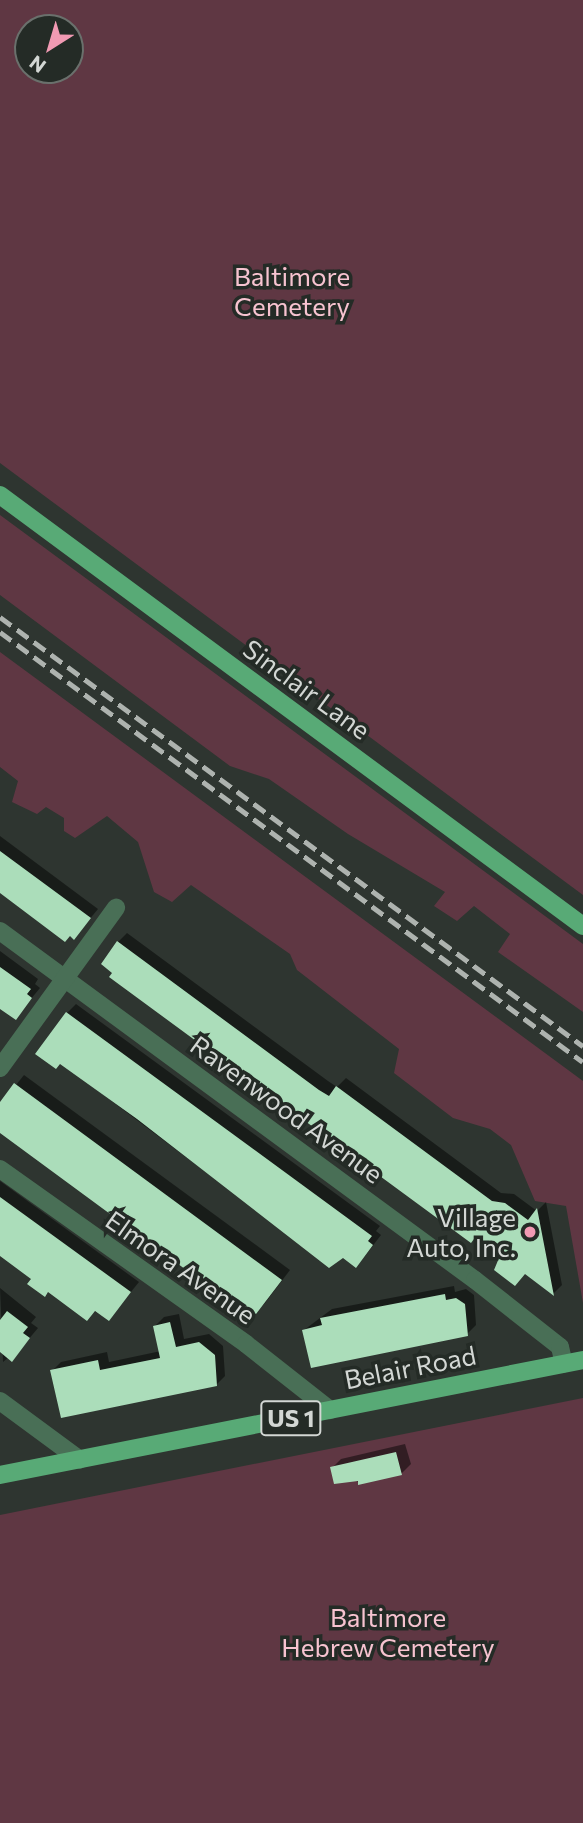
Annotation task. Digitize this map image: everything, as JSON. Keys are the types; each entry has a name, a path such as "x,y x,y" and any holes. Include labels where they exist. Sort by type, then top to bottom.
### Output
{"main road":[{"name":"Sinclair Lane","path":"0,495 583,926"},
{"name":"Belair Road","path":"0,1475 583,1360"}],"street":[{"path":"0,1069 116,908"},
{"name":"Ravenwood Avenue","path":"0,932 475,1280 560,1347 564,1364"},
{"name":"Elmora Avenue","path":"0,1169 246,1344 330,1410"},
{"path":"0,1401 80,1460"}],"green space":[{"name":"Baltimore Cemetery","path":"0,0 583,0 583,895 0,463"},
{"path":"0,515 583,944 583,1012 498,952 510,934 474,906 457,921 434,906 445,892 348,834 269,779 230,766 0,595"},
{"path":"0,652 583,1081 583,1303 566,1206 535,1201 511,1145 490,1129 453,1118 394,1073 399,1049 297,970 290,954 191,885 172,902 154,892 138,842 107,816 75,838 64,831 64,818 46,807 37,814 12,802 18,781 0,767"},
{"name":"Baltimore Hebrew Cemetery","path":"583,1398 583,1823 0,1823 0,1515"}],"building":[{"path":"0,851 91,918 74,940 70,936 65,942 0,893"},
{"path":"117,941 319,1090 329,1096 336,1086 492,1201 505,1203 528,1220 537,1208 554,1296 525,1274 515,1286 494,1270 499,1258 474,1239 471,1243 109,977 112,973 101,964"},
{"path":"0,967 31,989 27,994 32,998 16,1020 0,1009"},
{"path":"66,1012 372,1236 368,1241 373,1245 356,1268 343,1258 329,1268 137,1119 60,1064 56,1069 35,1054"},
{"path":"14,1083 282,1280 256,1314 246,1306 242,1311 0,1133 0,1102"},
{"path":"0,1197 131,1292 109,1321 95,1311 87,1321 48,1292 45,1297 27,1284 31,1279 0,1256"},
{"path":"445,1294 446,1300 456,1298 465,1304 468,1336 311,1368 302,1330 322,1325 320,1318"},
{"path":"7,1311 28,1327 23,1333 30,1338 12,1362 0,1352 0,1320"},
{"path":"170,1322 176,1347 199,1342 215,1355 217,1386 61,1418 50,1370 98,1360 100,1370 160,1358 153,1326"},
{"path":"396,1452 402,1475 358,1485 358,1481 334,1484 330,1467"}],"railway":[{"path":"0,617 583,1046"},
{"path":"0,632 583,1062"}],"place":[{"name":"Village Auto, Inc.","path":"530,1232"}]}
